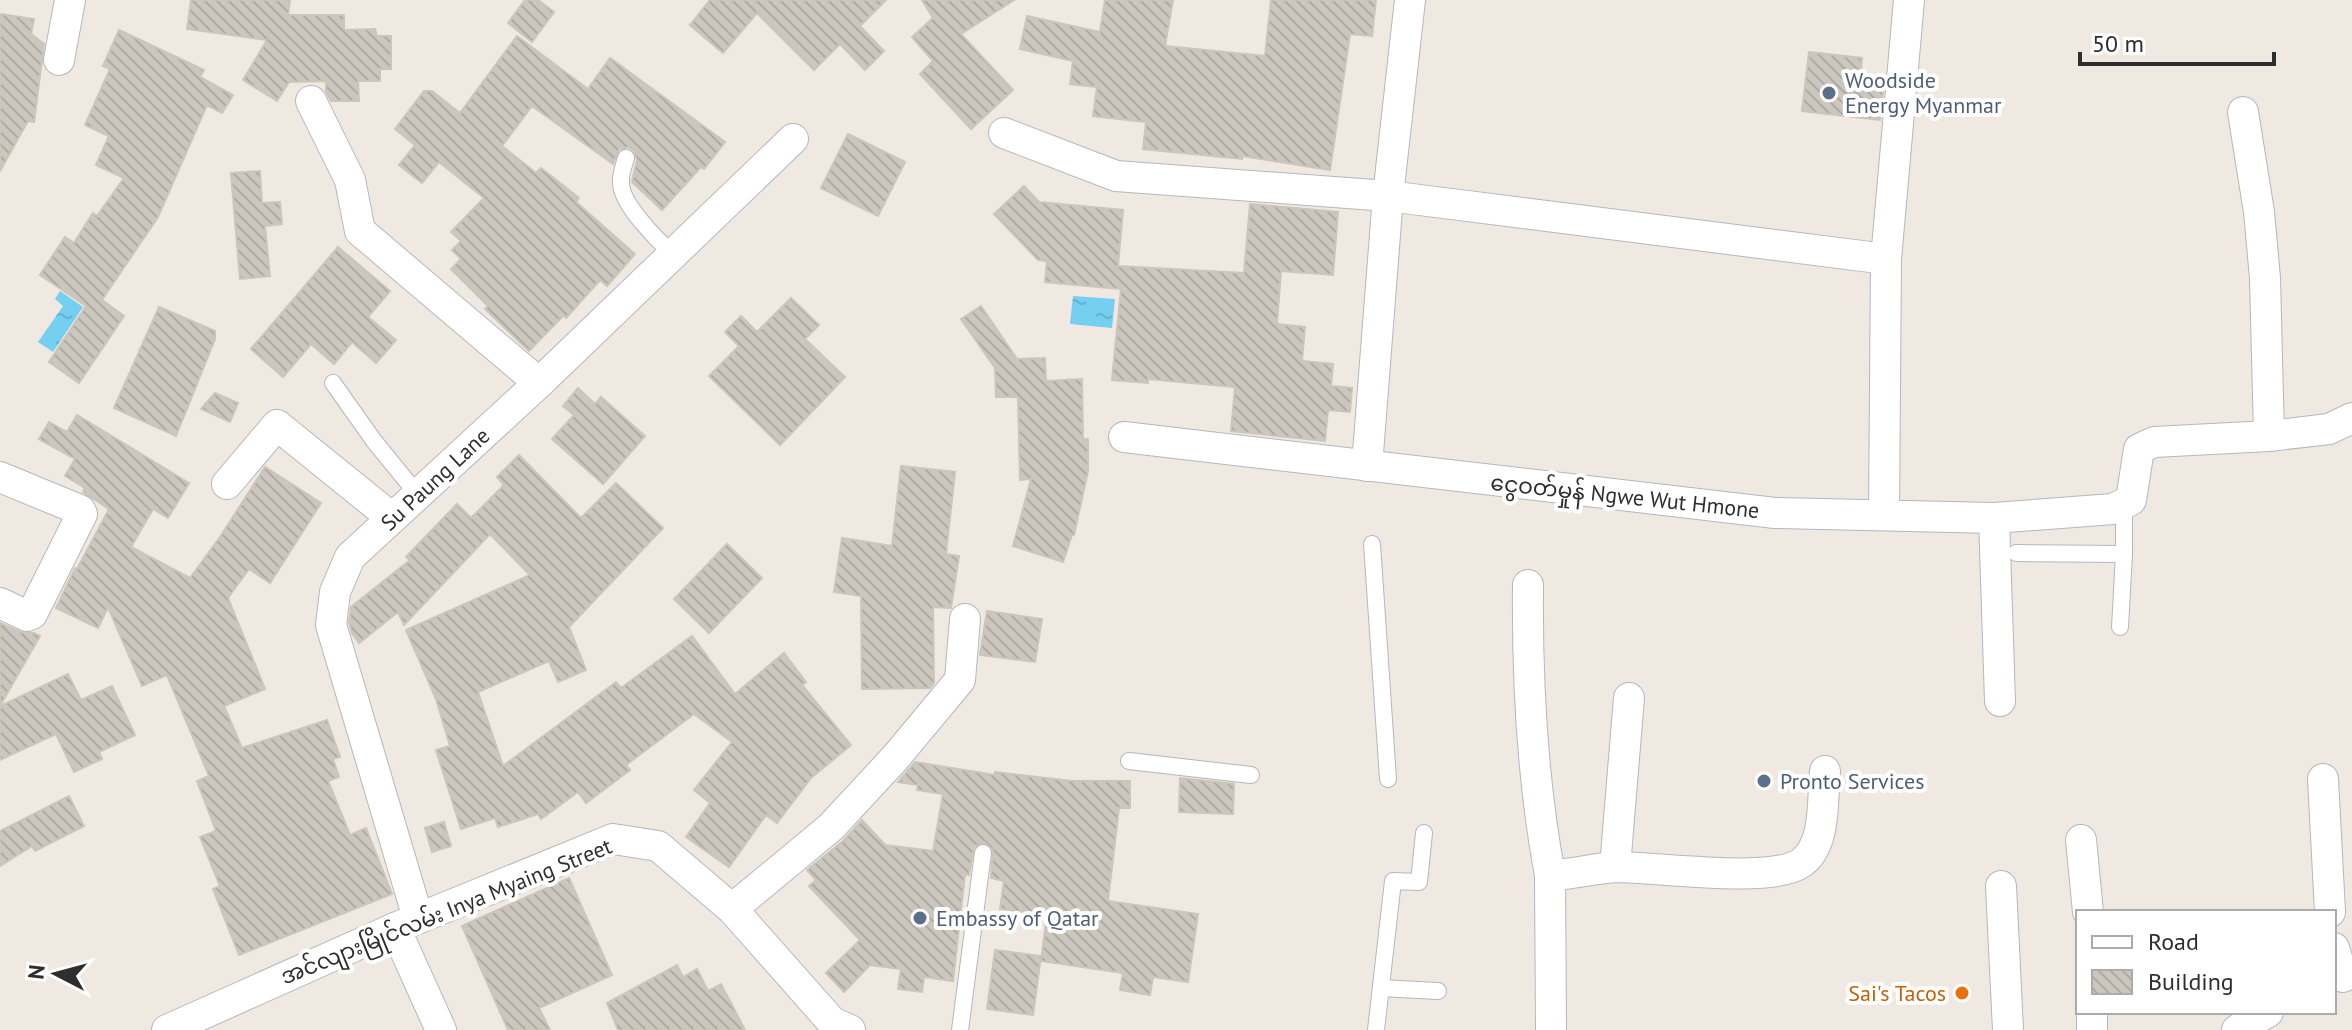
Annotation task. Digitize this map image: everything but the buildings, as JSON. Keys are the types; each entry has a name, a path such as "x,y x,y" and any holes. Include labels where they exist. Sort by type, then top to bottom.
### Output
{"street":[{"path":"59,60 70,0"},
{"path":"1367,466 1388,196 1410,0"},
{"path":"1884,515 1886,259 1909,0"},
{"path":"311,101 350,180 360,231 539,383"},
{"path":"2243,112 2259,212 2265,278 2269,436"},
{"path":"1004,133 1116,176 1388,196 1886,259"},
{"name":"Su Paung Lane","path":"441,1030 406,923 331,625 335,592 350,557 539,383 793,139"},
{"path":"2124,504 2131,500 2139,449 2154,442 2269,436 2329,429 2352,418"},
{"path":"227,484 277,425 392,518"},
{"name":"ငွေဝတ်မှုန် Ngwe Wut Hmone","path":"1124,437 1775,513 1994,518 2113,509 2124,504"},
{"path":"0,477 80,510 82,514 30,616 0,603"},
{"path":"1994,518 2000,701"},
{"path":"1528,585 1533,762 1550,875 1551,1030"},
{"path":"732,909 831,827 895,758 960,680 965,619"},
{"path":"1615,867 1629,698"},
{"path":"1550,875 1615,867 1741,873 1782,871 1802,863 1818,840 1825,771"},
{"path":"2323,779 2330,910"},
{"name":"အင်လျားမြိုင်လမ်း Inya Myaing Street","path":"167,1030 406,923 613,839 658,846 732,909 837,1027"},
{"path":"2081,840 2088,910"},
{"path":"2001,886 2008,1030"},
{"path":"2336,955 2343,978"},
{"path":"2237,1030 2265,1014"}],"lane":[{"path":"626,158 620,184 625,196 656,238 673,254"},
{"path":"333,383 374,441 418,495"},
{"path":"2120,627 2124,504"},
{"path":"1372,544 1388,779"},
{"path":"2016,553 2124,554"},
{"path":"1129,761 1251,775"},
{"path":"1376,1030 1393,881 1419,882 1424,833"},
{"path":"960,1030 983,853"},
{"path":"1381,988 1438,991"}],"water":[{"path":"60,291 83,307 53,352 38,342 63,306 55,299"},
{"path":"1073,296 1115,299 1112,328 1070,324"}],"place":[{"name":"Woodside Energy Myanmar","path":"1829,93"},
{"name":"Pronto Services","path":"1764,781"},
{"name":"Embassy of Qatar","path":"920,918"},
{"name":"Sai's Tacos","path":"1962,993"}]}
